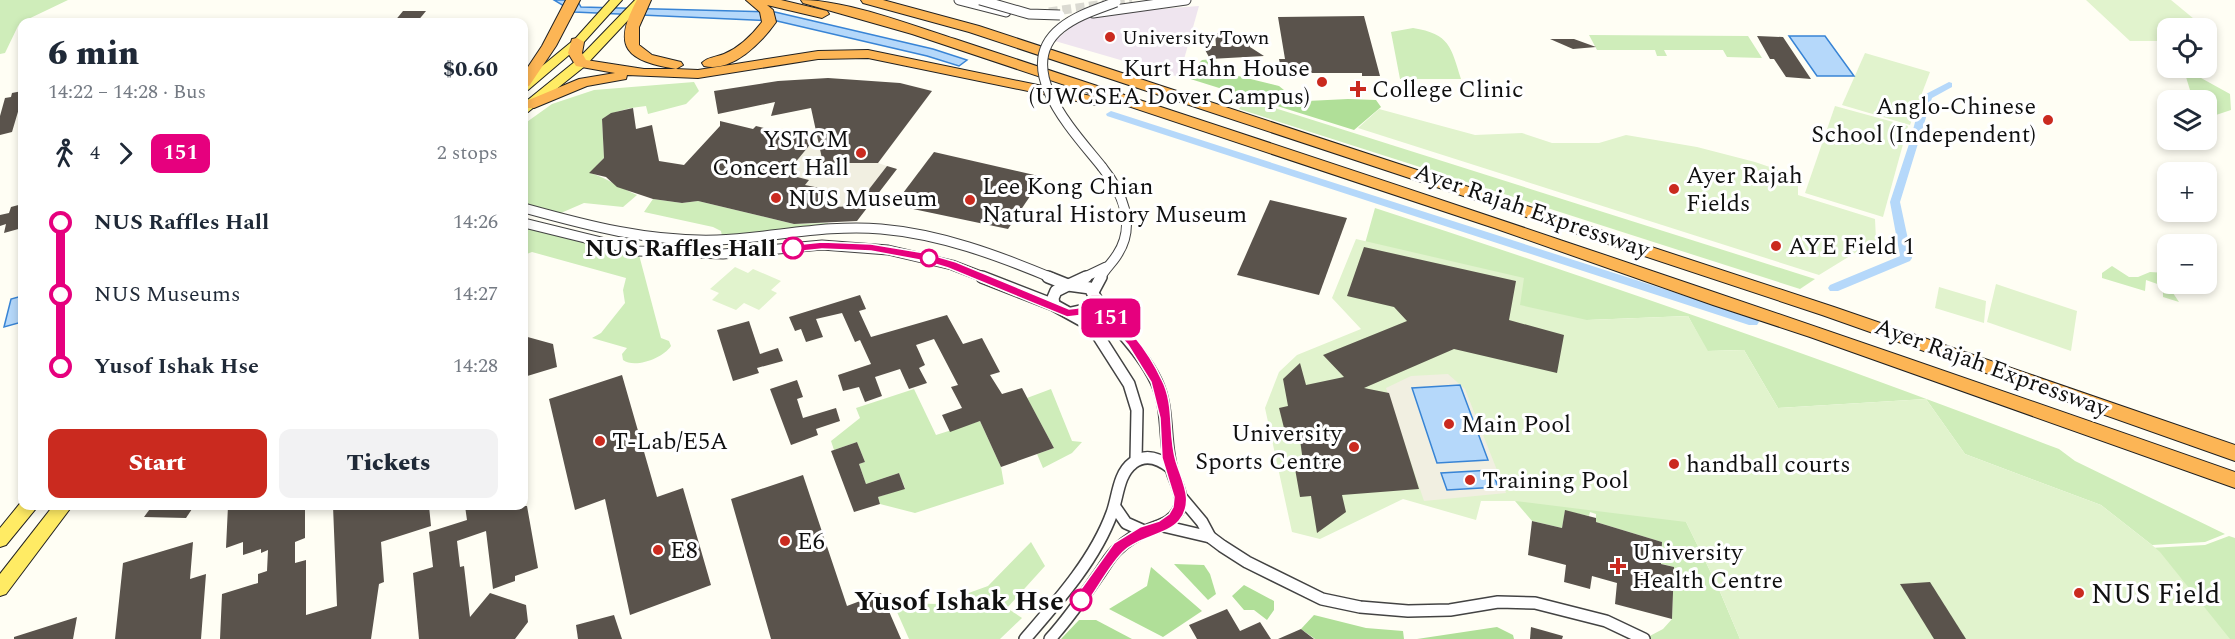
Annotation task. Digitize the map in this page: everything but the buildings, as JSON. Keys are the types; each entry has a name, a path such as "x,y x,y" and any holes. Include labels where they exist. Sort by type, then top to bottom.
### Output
{"highway":[{"path":"528,79 562,24 573,0"},
{"path":"642,0 631,25 631,46 635,52 655,63 689,67 727,60 754,43 767,11"},
{"path":"753,0 767,11 952,45"},
{"name":"Ayer Rajah Expressway","path":"808,0 917,31 952,45 1500,224 1719,302 1816,332 2235,480"},
{"name":"Ayer Rajah Expressway","path":"868,0 974,29 1817,308 2235,453"},
{"path":"899,0 948,16 974,29"},
{"path":"578,41 575,53 581,63 644,74"},
{"path":"528,106 584,82 644,74 698,74 818,55 868,54 1114,105 1136,105"}],"main road":[{"path":"528,82 578,41 616,0"},
{"path":"528,105 581,63 642,0"},
{"path":"0,540 26,510"},
{"path":"0,588 60,510"}],"street":[{"path":"959,0 1006,12"},
{"path":"980,0 1029,14 1062,15 1120,1"},
{"path":"1087,14 1186,0"},
{"path":"1120,1 1087,14 1058,30 1048,40 1042,53 1041,64 1043,82 1056,106 1110,176 1123,198 1127,213 1124,238 1117,256 1106,267 1056,291 1053,298 1058,308 1092,326 1130,384 1137,410 1136,460"},
{"path":"528,209 634,236 684,240 721,240 827,228 885,229 927,236 991,253 1086,286 1094,295 1099,306 1132,342 1157,382 1166,418 1167,448 1171,468 1181,497 1202,522 1210,537"},
{"path":"528,224 638,251 723,254 822,245 871,248 925,257 952,265 1073,313 1084,311 1093,305 1094,295 1106,267"},
{"path":"569,235 577,231 581,224"},
{"path":"582,239 586,233 596,228"},
{"path":"634,236 638,251"},
{"path":"1025,639 1045,616 1098,541 1115,507 1119,485 1128,468 1136,460 1152,458 1163,461 1171,468"},
{"path":"1050,639 1067,620 1118,548 1144,531 1163,526 1173,518 1180,508 1181,497"},
{"path":"1115,507 1120,518 1130,527 1144,531"},
{"path":"1163,526 1210,537 1247,562 1322,599 1360,607 1408,611 1450,609 1498,602 1535,603 1606,621 1644,639"}],"shaded area":[{"path":"1199,6 1179,77 1055,41 1073,25 1091,17 1117,12"},
{"path":"813,141 819,142 823,163 878,163 887,166 856,206 832,207 829,190 805,185 808,180 786,174"},
{"path":"1448,374 1465,389 1506,493 1424,501 1386,388 1411,376"}],"green space":[{"path":"0,0 68,0 30,18 18,18 18,26 5,53 0,54"},
{"path":"2086,0 2171,0 2193,18 2157,18 2157,41 2130,41"},
{"path":"1413,28 1442,38 1451,50 1461,79 1400,79 1391,32"},
{"path":"1589,35 1748,36 1762,58 1727,57 1723,50 1664,50 1667,56 1657,56 1655,50 1597,50"},
{"path":"1865,53 1930,72 1910,125 1842,105"},
{"path":"1214,59 1226,73 1279,86 1294,98 1307,101 1376,100 1381,107 1354,130 1184,77 1194,75 1194,68 1202,60"},
{"path":"2186,78 2201,78 2230,94 2231,110 2217,115 2217,90 2190,90"},
{"path":"694,82 699,91 686,104 648,114 646,106 629,109 612,113 602,119 604,158 590,173 637,195 623,207 584,203 554,216 528,209 528,121 552,104 594,90"},
{"path":"1246,99 1815,279 1800,289 1239,109"},
{"path":"1835,106 1908,126 1883,217 1805,193"},
{"name":"Ayer Rajah Fields","path":"1379,109 1475,135 1522,133 1552,143 1599,143 1626,135 1697,147 1755,162 1793,175 1798,181 1798,195 1875,219 1876,240 1819,275 1358,128"},
{"path":"653,199 682,203 698,201 794,224 828,223 827,228 722,236 721,231 713,227 644,212"},
{"path":"1375,208 1718,324 1889,385 2059,449 2075,461 2225,534 2205,542 2152,545 2101,505 1965,454 1926,399 1778,408 1744,350 1707,351 1688,316 1587,320 1718,587 1740,639 1644,639 1663,629 1672,619 1674,567 1594,546 1661,554 1662,542 1596,522 1596,514 1590,512 1589,516 1565,511 1562,528 1532,521 1515,501 1364,247"},
{"path":"528,224 638,251 661,338 669,341 671,346 662,355 648,361 634,363 623,360 622,354 627,348 592,338 601,333 625,303 623,290 626,278 532,252 528,254"},
{"path":"1356,239 1524,278 1520,305 1587,320 1688,316 1708,351 1744,350 1778,408 1926,399 1965,454 2101,505 2152,545 2230,639 1740,639 1718,587 1686,522 1515,501 1481,501 1476,520 1403,499 1320,539 1292,532 1265,408 1279,372 1297,355 1361,329 1332,298"},
{"path":"2112,266 2129,277 2157,272 2157,284 2146,280 2145,291 2102,278 2102,273"},
{"path":"735,267 748,273 753,269 781,281 771,290 777,293 759,310 744,303 736,310 712,300 719,293 710,289"},
{"path":"1996,284 2077,311 2071,351 1987,322"},
{"path":"1939,287 1986,301 1984,323 1935,308"},
{"path":"2163,294 2174,294 2179,302 2163,297"},
{"path":"914,389 936,435 980,421 1001,467 1004,484 915,513 880,504 878,497 905,488 899,473 866,484 859,464 865,462 857,442 834,450 831,441 860,418 856,408"},
{"path":"1051,389 1072,441 1082,442 1072,453 1043,468 1037,454 1054,448 1027,398"},
{"path":"2229,536 2235,538 2235,639 2223,639 2150,548 2205,545"},
{"path":"1031,542 1045,566 1007,608 1022,618 1000,639 909,639 893,603 938,604 988,586"},
{"path":"1174,564 1204,565 1210,574 1216,594 1208,600"},
{"path":"1151,567 1202,611 1163,637 1109,609 1147,586"},
{"path":"1244,585 1274,601 1274,610 1267,620 1254,610 1244,610 1232,596"},
{"path":"1314,615 1366,628 1403,631 1404,639 1315,639 1301,629"},
{"path":"1079,620 1096,620 1132,639 1061,639"},
{"path":"1497,627 1513,635 1514,639 1417,639"}],"water":[{"path":"554,0 577,0 581,7 775,12 933,49 967,60 959,66 927,56 777,21 574,12"},
{"path":"1789,36 1825,36 1854,76 1817,76"},
{"path":"18,297 18,323 4,327 11,299"},
{"name":"Main Pool","path":"1460,385 1488,460 1437,463 1412,388"},
{"name":"Training Pool","path":"1492,470 1498,487 1447,490 1441,473"}],"waterway":[{"path":"1834,288 1906,258 1895,202 1927,96 1949,85"},
{"path":"1111,114 1753,322"}],"tunnel":[{"path":"1049,12 1132,0"}],"bus line":[{"name":"151","path":"793,248 822,245 871,248 925,257 952,265 1054,305 1067,313 1079,313 1089,309 1095,302 1095,298 1099,306 1132,342 1157,382 1166,418 1168,458 1181,497 1180,508 1163,526 1144,531 1118,548 1081,600"}],"place":[{"name":"University Town","path":"1110,37"},
{"name":"Kurt Hahn House (UWCSEA Dover Campus)","path":"1322,82"},
{"name":"College Clinic","path":"1358,89"},
{"name":"Anglo-Chinese School (Independent)","path":"2048,120"},
{"name":"YSTCM Concert Hall","path":"861,153"},
{"name":"Ayer Rajah Fields","path":"1674,189"},
{"name":"NUS Museum","path":"776,198"},
{"name":"Lee Kong Chian Natural History Museum","path":"970,200"},
{"name":"AYE Field 1","path":"1776,246"},
{"name":"NUS Raffles Hall","path":"793,248"},
{"name":"Main Pool","path":"1449,424"},
{"name":"T-Lab/E5A","path":"600,441"},
{"name":"University Sports Centre","path":"1354,447"},
{"name":"handball courts","path":"1674,464"},
{"name":"Training Pool","path":"1470,480"},
{"name":"E6","path":"785,541"},
{"name":"E8","path":"658,550"},
{"name":"University Health Centre","path":"1618,566"},
{"name":"NUS Field","path":"2079,593"},
{"name":"Yusof Ishak Hse","path":"1081,600"}]}
